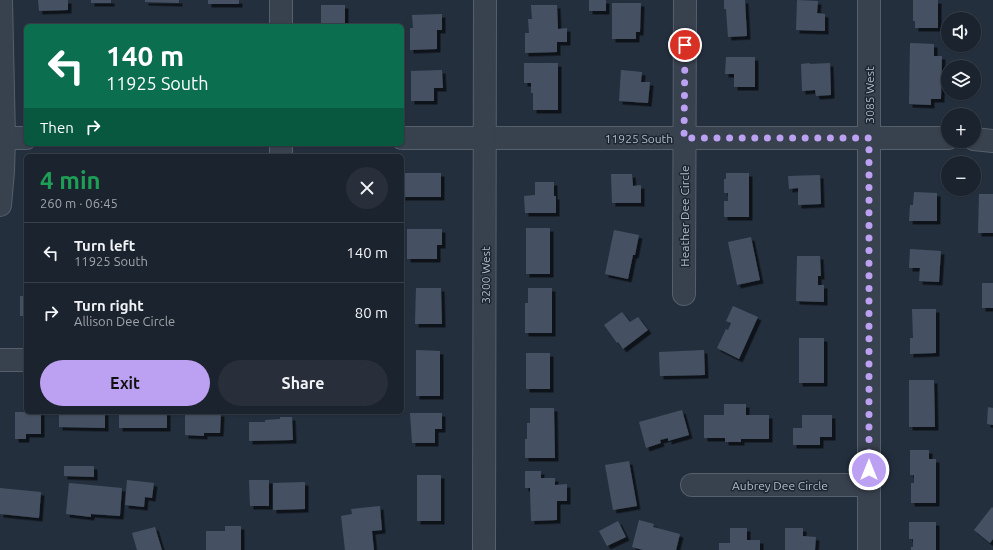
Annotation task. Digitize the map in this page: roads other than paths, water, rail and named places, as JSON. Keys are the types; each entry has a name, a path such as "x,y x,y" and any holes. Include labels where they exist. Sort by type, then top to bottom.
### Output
{"street":[{"path":"0,205 4,138 1,0"},
{"path":"281,0 281,24"},
{"name":"3200 West","path":"484,550 485,0"},
{"name":"Heather Dee Circle","path":"684,294 685,0"},
{"name":"3085 West","path":"869,0 869,550"},
{"path":"4,138 24,138"},
{"name":"11925 South","path":"404,138 941,138"},
{"path":"981,140 993,141"},
{"path":"0,360 24,360"},
{"name":"Aubrey Dee Circle","path":"692,485 869,485"}]}
